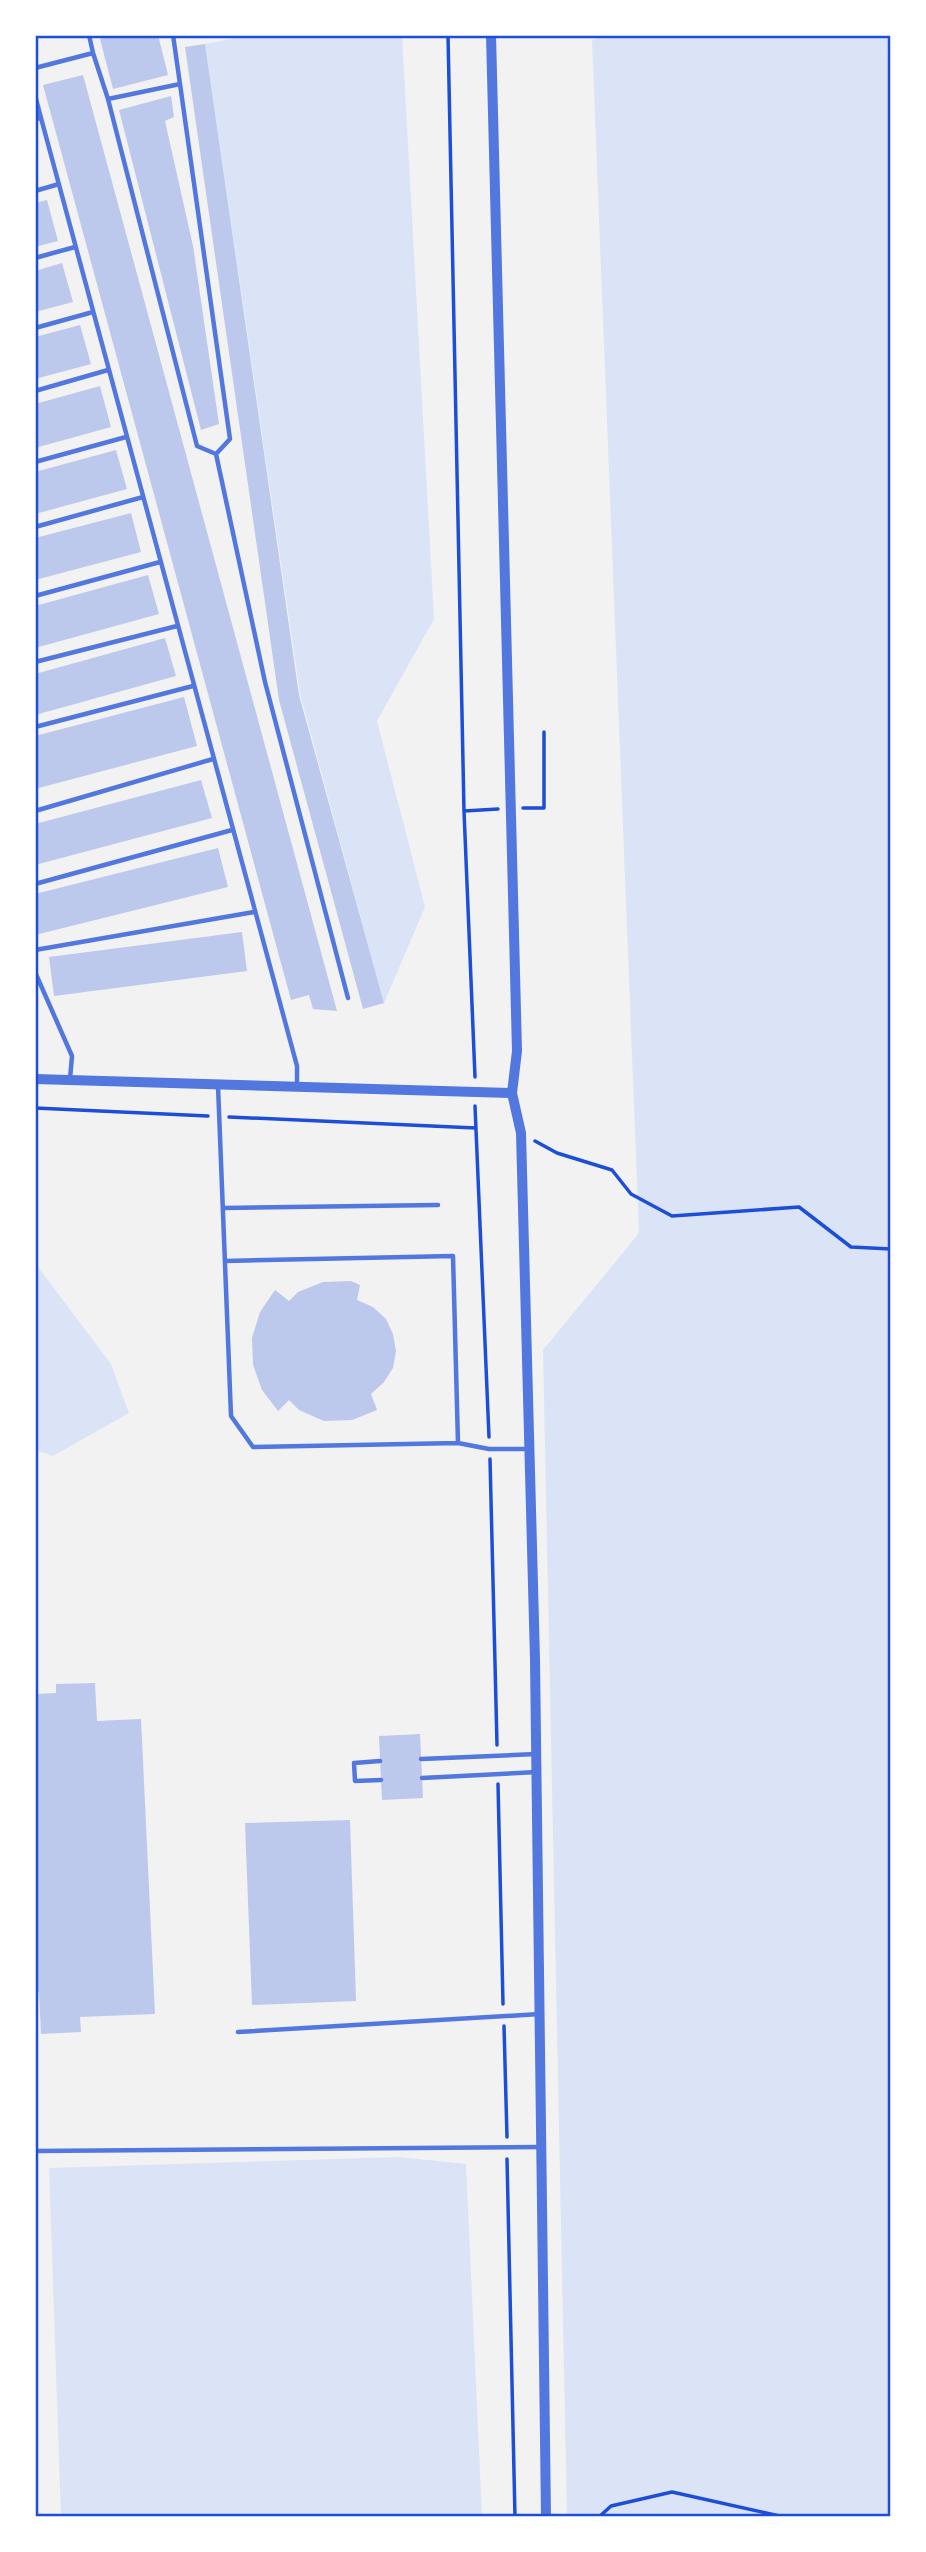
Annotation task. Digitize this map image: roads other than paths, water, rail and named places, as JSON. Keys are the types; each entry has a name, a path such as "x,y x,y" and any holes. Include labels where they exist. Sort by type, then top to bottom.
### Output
{"street":[{"path":"491,35 517,1051 512,1093 521,1133 537,1754 546,2517"},
{"path":"35,1079 512,1093"}],"lane":[{"path":"89,35 197,446 216,454"},
{"path":"173,35 230,439 216,454"},
{"path":"35,68 93,53"},
{"path":"107,99 180,84"},
{"path":"35,95 38,119 59,184 297,1066 297,1087"},
{"path":"35,191 59,184"},
{"path":"35,258 75,247"},
{"path":"35,328 93,312"},
{"path":"35,391 108,370"},
{"path":"35,463 126,437"},
{"path":"216,454 265,682 348,998"},
{"path":"35,527 143,497"},
{"path":"35,596 160,562"},
{"path":"35,662 177,626"},
{"path":"35,727 193,686"},
{"path":"35,811 213,759"},
{"path":"35,884 232,830"},
{"path":"35,950 254,912"},
{"path":"35,972 72,1056 70,1080"},
{"path":"218,1085 231,1416 253,1447 458,1443 489,1449 529,1449"},
{"path":"223,1208 438,1205"},
{"path":"225,1261 453,1256 458,1443"},
{"path":"421,1759 537,1754"},
{"path":"380,1761 354,1763 355,1781 381,1780"},
{"path":"422,1778 537,1772"},
{"path":"238,2032 541,2014"},
{"path":"35,2151 543,2147"}]}
